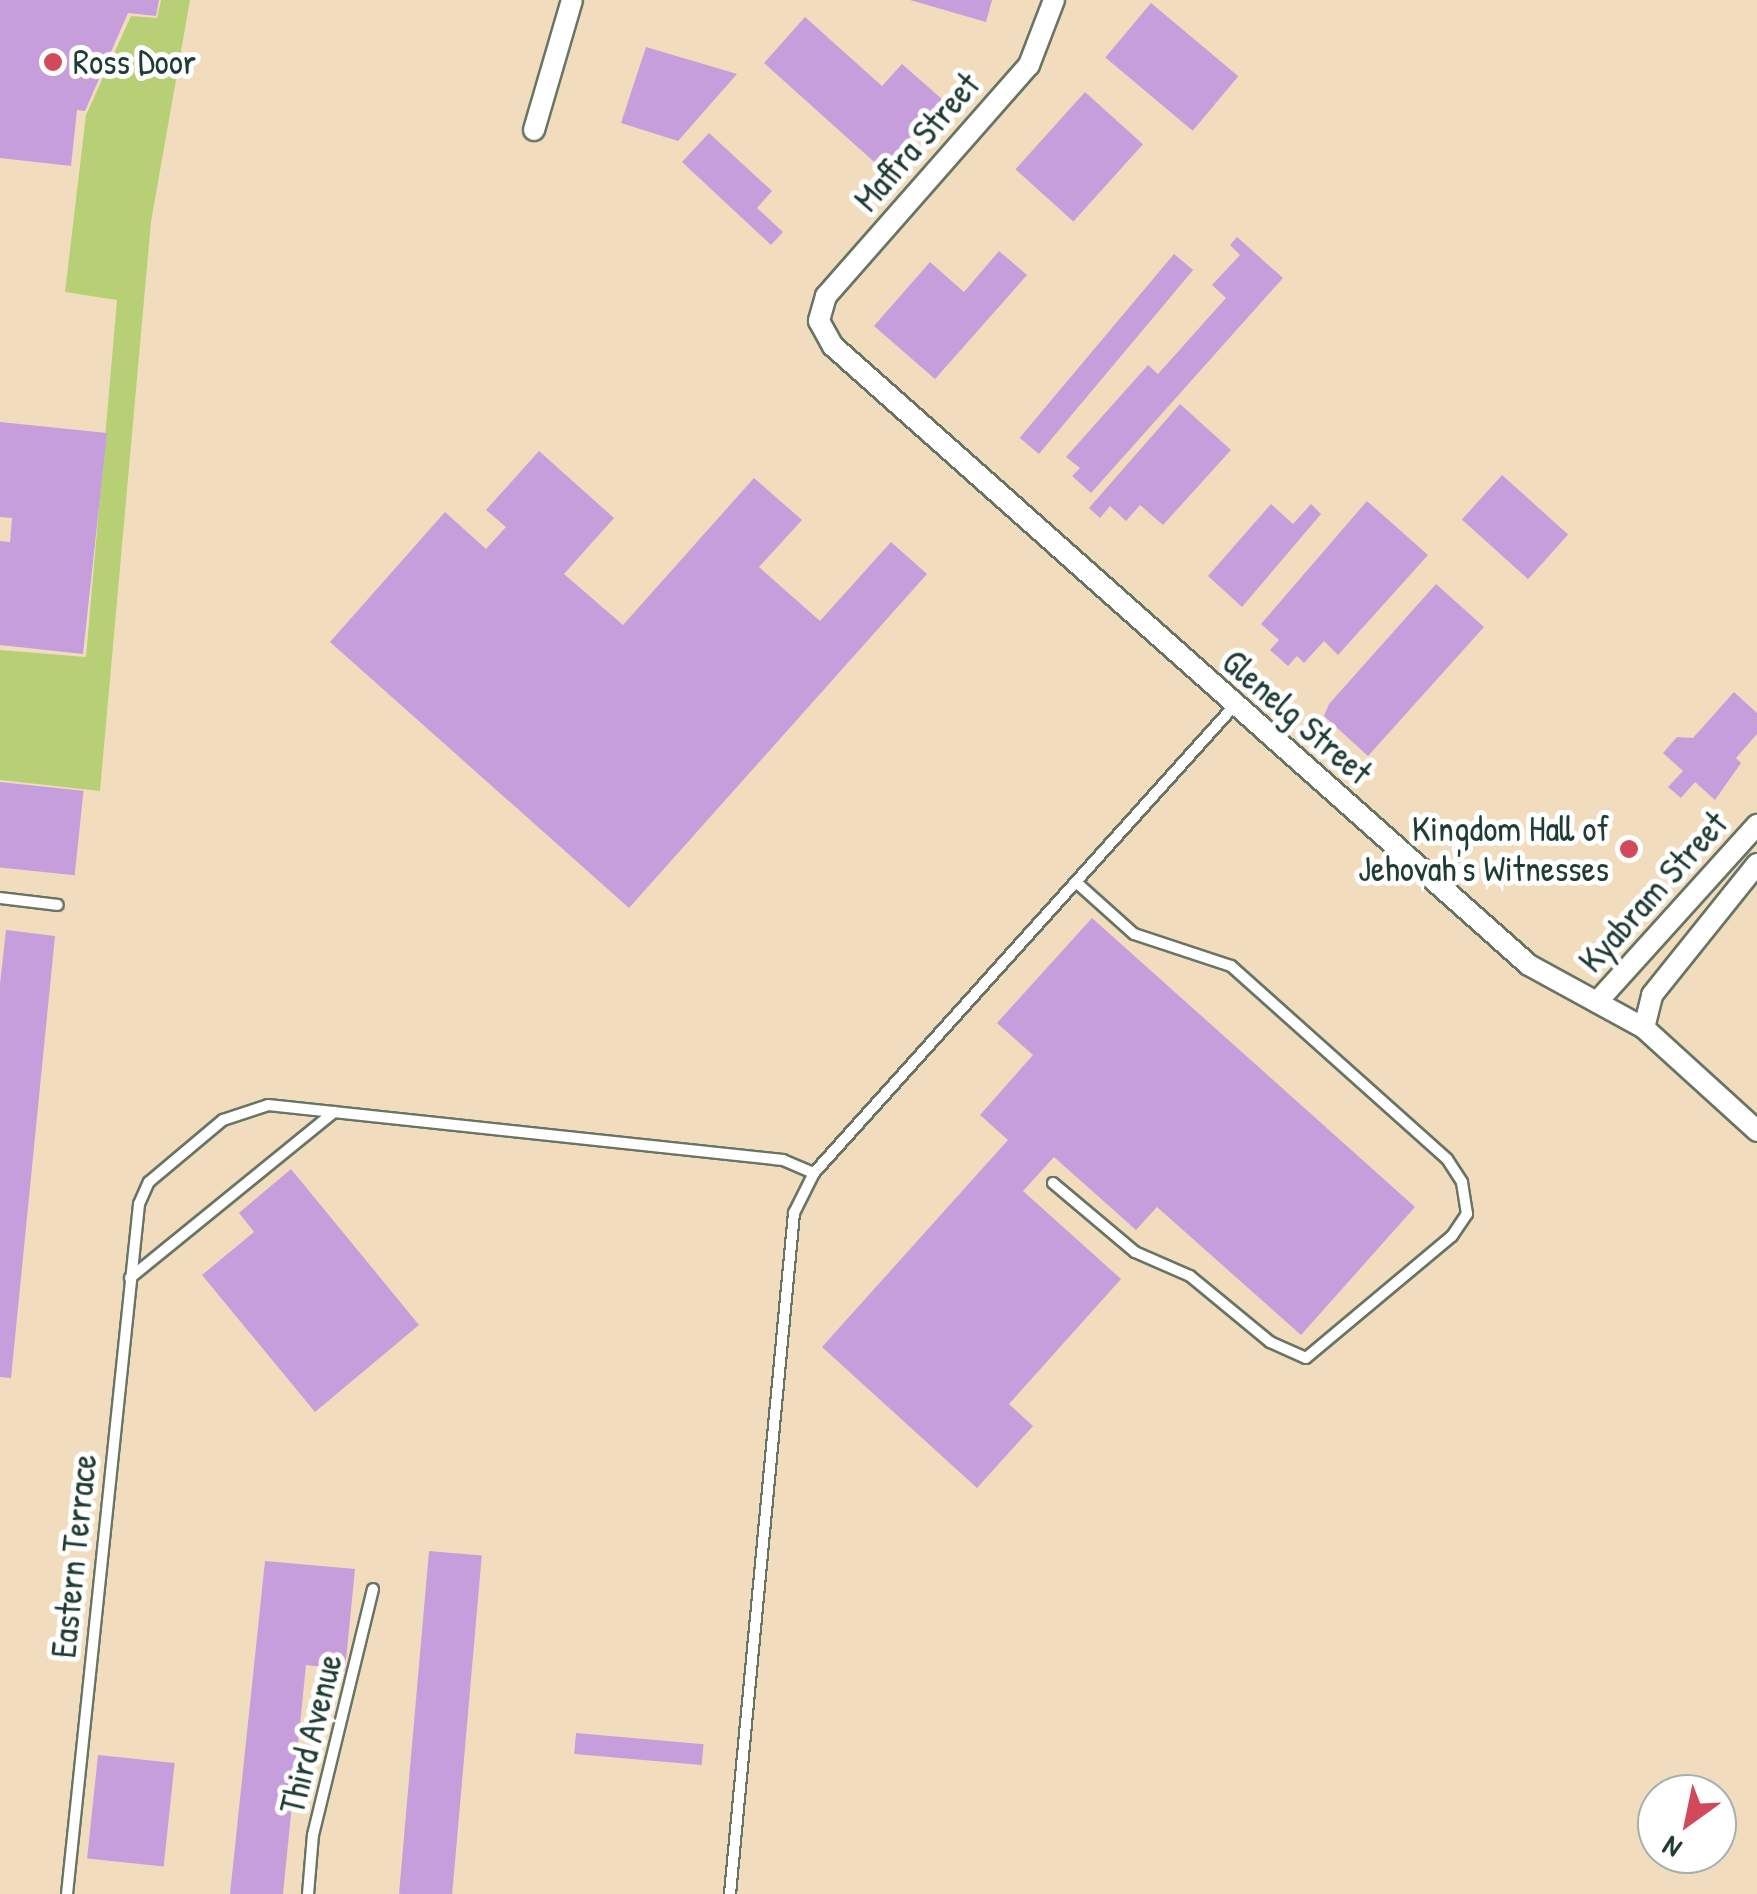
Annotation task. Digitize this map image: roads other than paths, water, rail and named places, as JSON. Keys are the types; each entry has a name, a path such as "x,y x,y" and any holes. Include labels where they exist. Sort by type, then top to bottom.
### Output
{"street":[{"path":"534,130 572,0"},
{"name":"Maffra Street","path":"818,321 826,296 1028,65 1054,0"},
{"name":"Glenelg Street","path":"818,321 832,346 1529,965 1644,1028 1757,1130"},
{"name":"Kyabram Street","path":"1597,1002 1757,826"},
{"name":"Kyabram Street","path":"1644,1028 1652,996 1757,864"}],"lane":[{"path":"730,1894 794,1213 814,1174 1234,706"},
{"path":"1053,1183 1135,1252 1190,1276 1270,1342 1306,1358 1452,1236 1468,1214 1462,1182 1447,1159 1231,966 1144,939 1076,882"},
{"path":"0,898 58,905"},
{"name":"Eastern Terrace","path":"67,1894 136,1223 150,1182 239,1110 268,1105 784,1160 814,1174"},
{"path":"130,1278 334,1112"},
{"name":"Third Avenue","path":"308,1894 313,1836 372,1589"}],"place":[{"name":"Ross Door","path":"53,62"},
{"name":"Kingdom Hall of Jehovah's Witnesses","path":"1629,849"}]}
